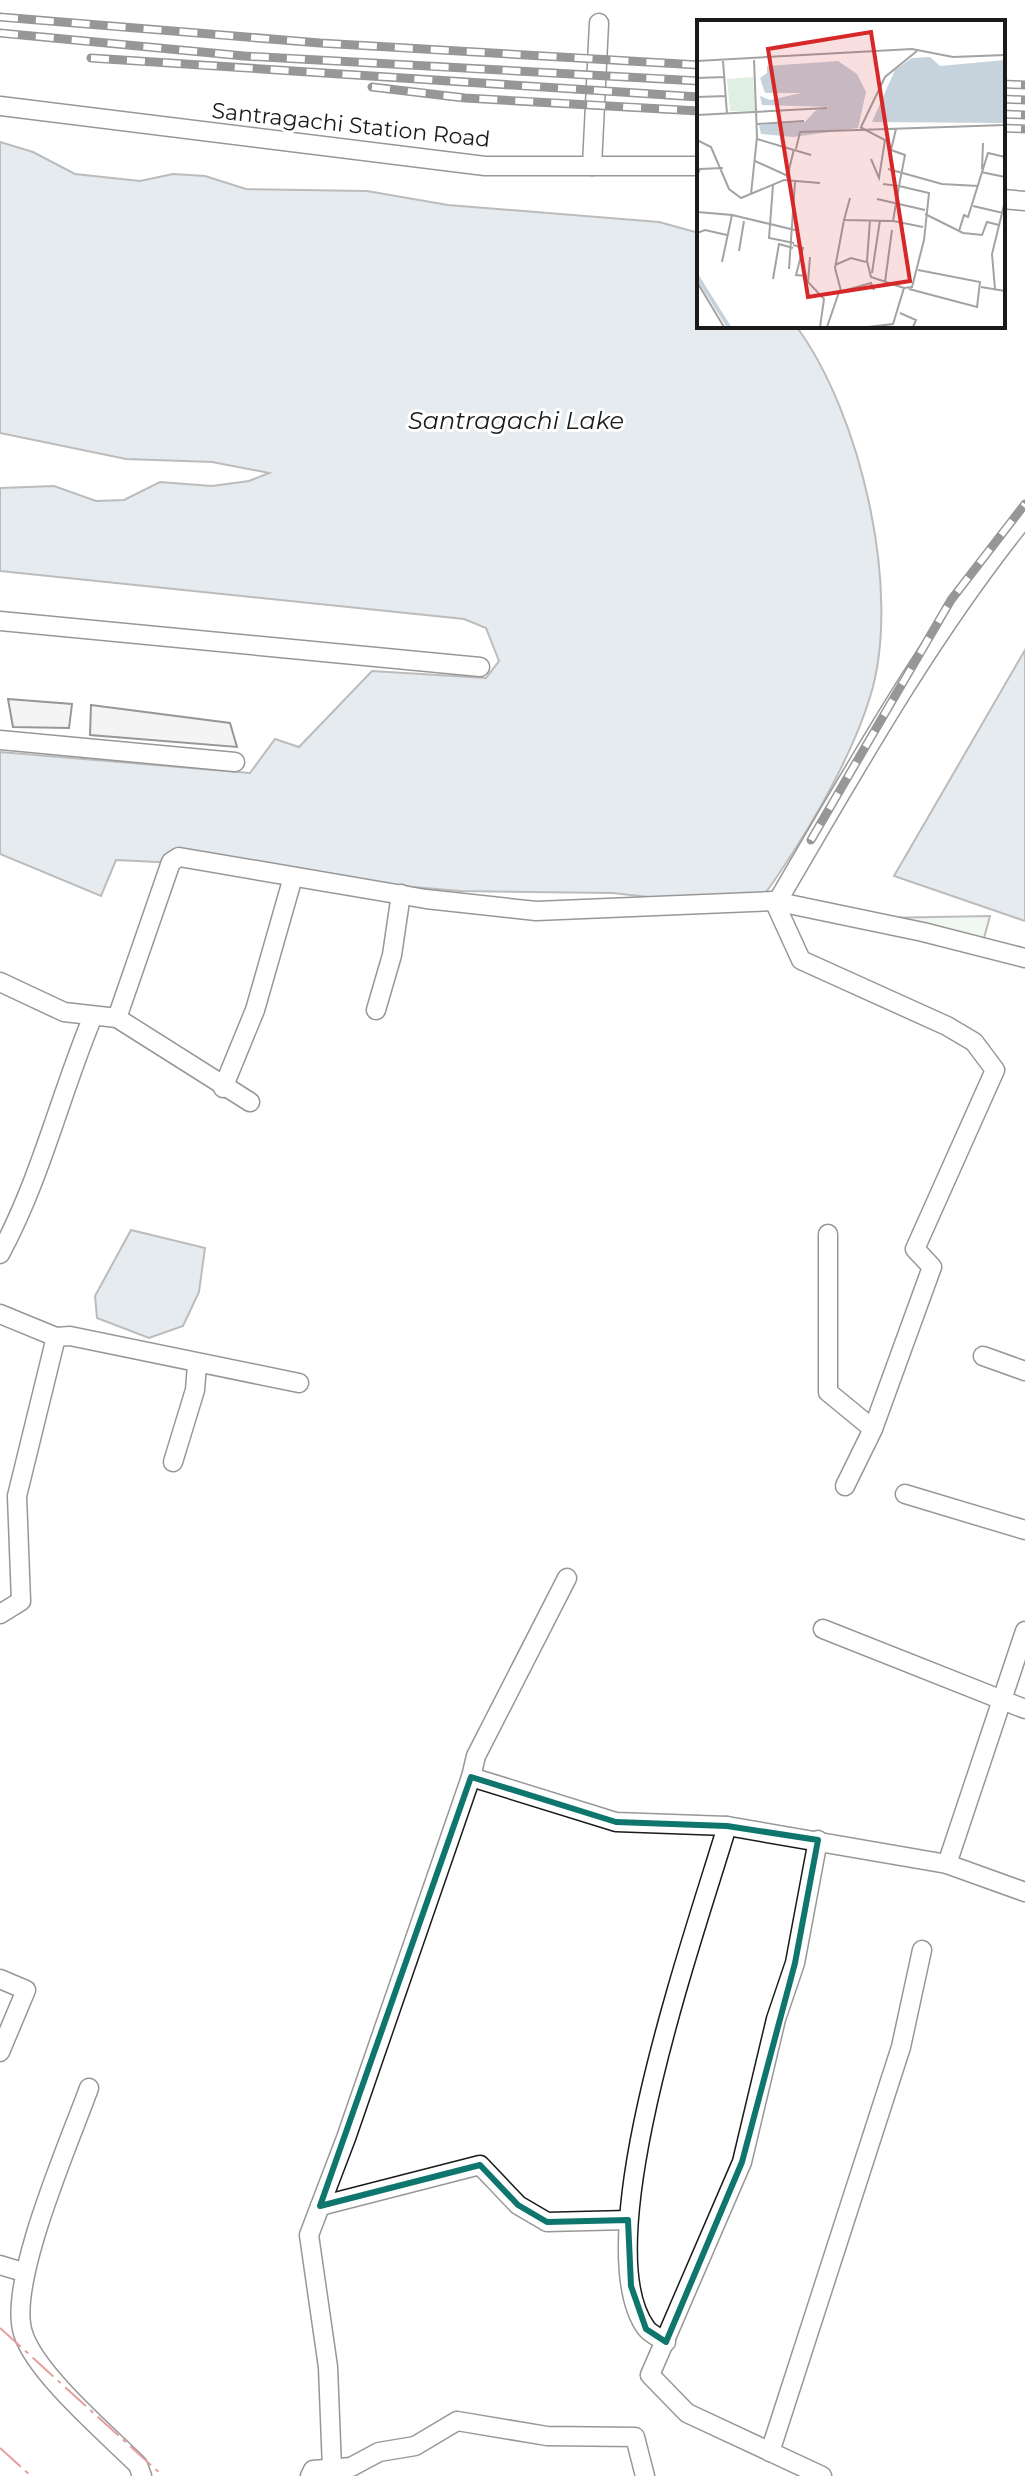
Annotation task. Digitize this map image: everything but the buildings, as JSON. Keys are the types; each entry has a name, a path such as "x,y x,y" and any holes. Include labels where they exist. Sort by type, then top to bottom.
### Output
{"street":[{"path":"592,166 599,23"},
{"name":"Santragachi Station Road","path":"0,106 485,166 697,166"},
{"path":"1005,199 1025,201"},
{"path":"776,902 940,631 973,582 1025,517"},
{"path":"0,621 480,667"},
{"path":"0,740 235,762"},
{"path":"117,1018 171,862 179,857 401,894 536,911 776,902 923,932 1025,958"},
{"path":"223,1088 255,1010 293,877"},
{"path":"376,1010 392,955 401,894"},
{"path":"776,902 801,960 947,1026 974,1042 995,1070 915,1249 932,1267 873,1429 845,1486"},
{"path":"0,982 64,1012 117,1018 223,1088 250,1102"},
{"path":"0,1254 25,1208 65,1083 93,1016"},
{"path":"828,1234 828,1392 873,1429"},
{"path":"0,1314 56,1337 70,1336 197,1365 211,1364 299,1383"},
{"path":"0,1614 21,1601 17,1496 56,1337"},
{"path":"983,1356 1025,1371"},
{"path":"173,1462 195,1390 197,1365"},
{"path":"905,1494 1025,1530"},
{"path":"332,2469 328,2367 309,2235 476,1756 567,1578"},
{"path":"823,1629 1025,1709"},
{"path":"947,1864 1025,1631"},
{"path":"471,1777 616,1822 727,1826 818,1840 947,1864 1025,1892"},
{"path":"666,2342 646,2329 631,2286 628,2220 647,2095 727,1826"},
{"path":"818,1840 795,1963 776,2019 742,2162 650,2375 687,2413 822,2476"},
{"path":"770,2452 901,2047 922,1950"},
{"path":"0,1979 26,1990 0,2052"},
{"path":"89,2088 23,2272 22,2332 54,2382 138,2465 142,2476"},
{"path":"320,2206 480,2165 518,2205 547,2222 628,2220"},
{"path":"0,2265 23,2272"},
{"path":"310,2476 313,2470 351,2467 379,2452 415,2446 457,2421 547,2436 635,2437 645,2476"}],"highlighted area":[{"path":"471,1777 616,1822 727,1826 818,1840 795,1963 742,2162 666,2342 646,2329 631,2286 628,2220 547,2222 518,2205 480,2165 320,2206"}],"green space":[{"path":"990,916 984,938 923,932 880,918"}],"water":[{"name":"Santragachi Lake","path":"0,142 33,152 75,174 140,181 173,174 205,176 246,189 367,191 448,205 659,222 697,232 697,328 797,328 819,362 839,405 856,453 878,556 881,607 879,654 870,697 835,779 804,835 754,909 613,893 460,891 354,882 260,867 116,860 101,896 0,854 0,752 250,773 275,739 299,747 372,671 486,678 499,661 486,628 464,619 0,571 0,488 54,486 96,501 124,500 160,482 212,486 249,481 269,473 212,462 126,459 0,433"},
{"path":"1025,650 1025,921 894,876"},
{"path":"131,1230 205,1248 199,1292 183,1326 149,1338 97,1318 95,1296"}],"railway":[{"path":"0,17 320,43 697,65"},
{"path":"0,33 244,56 697,81"},
{"path":"91,58 697,97"},
{"path":"1005,84 1025,85"},
{"path":"372,87 465,98 697,111"},
{"path":"1005,99 1025,100"},
{"path":"1005,114 1025,115"},
{"path":"1005,128 1025,129"},
{"path":"811,840 951,600 1025,504"}],"power":[{"path":"0,2328 163,2476"},
{"path":"0,2448 31,2476"}]}
